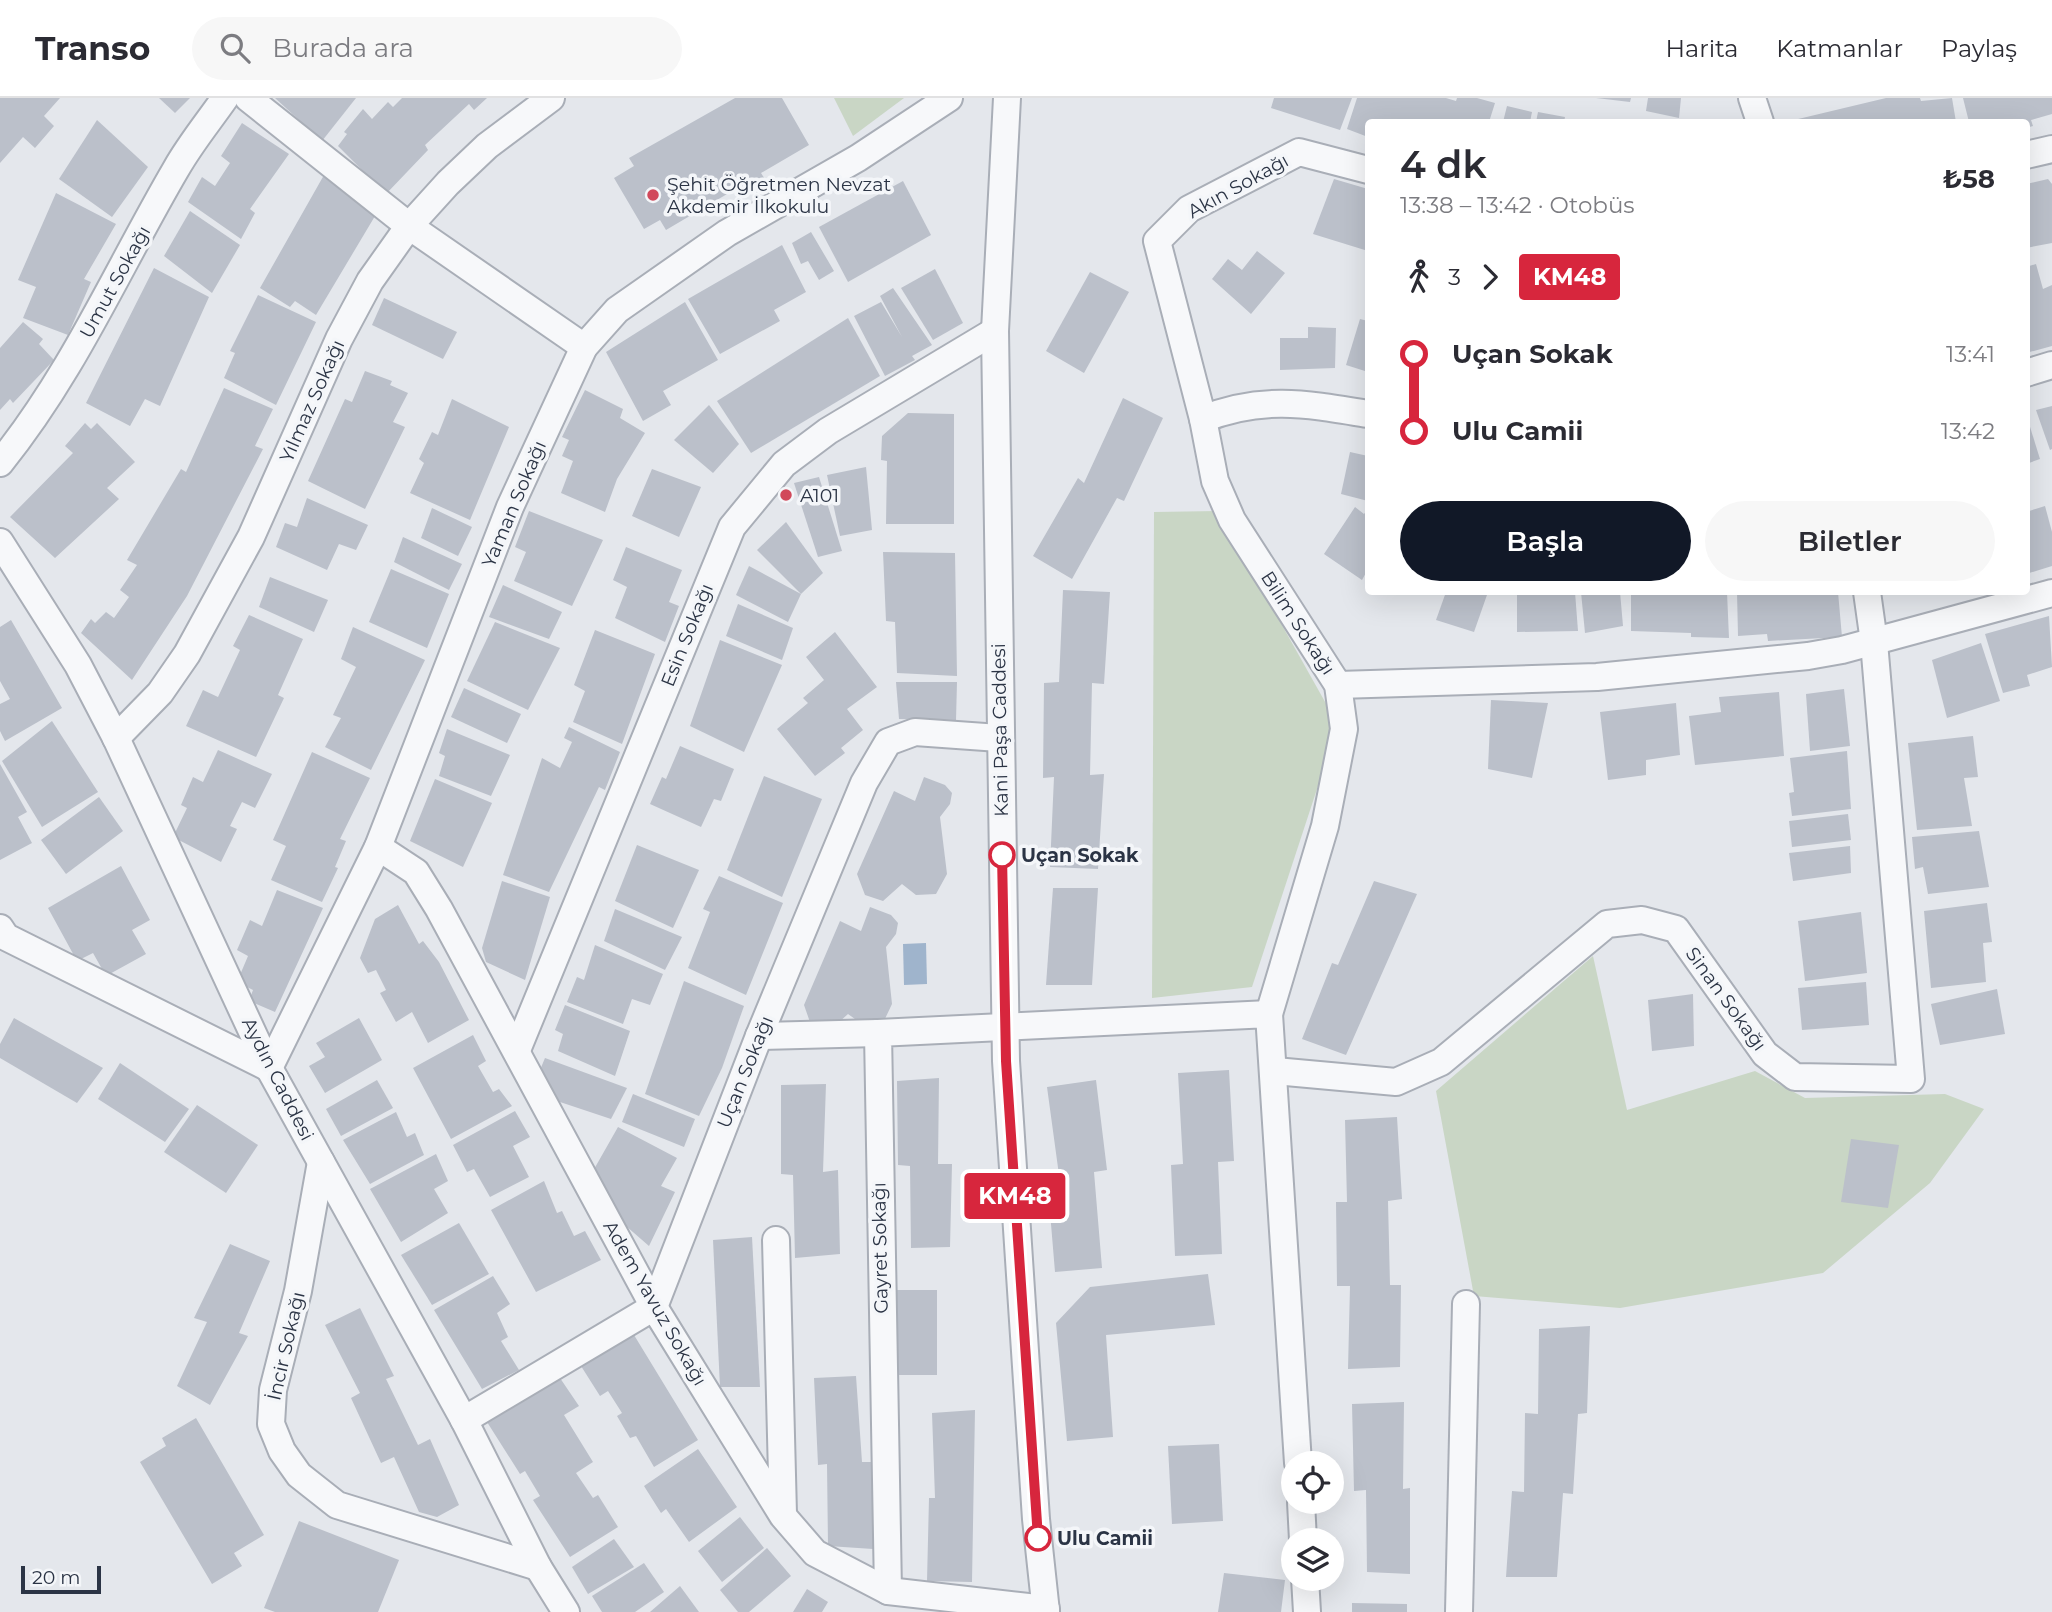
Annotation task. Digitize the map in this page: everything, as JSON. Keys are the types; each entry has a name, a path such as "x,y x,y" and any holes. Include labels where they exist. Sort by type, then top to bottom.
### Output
{"street":[{"name":"Umut Sokağı","path":"0,463 46,402 95,320 177,167 225,98"},
{"path":"248,98 409,226 584,346"},
{"name":"Yılmaz Sokağı","path":"116,737 160,693 187,654 251,537 339,339 370,281 409,226 487,146 551,98"},
{"name":"Yaman Sokağı","path":"269,1068 378,846 510,507 584,346 617,310 727,233 858,158 949,98"},
{"name":"Kani Paşa Caddesi","path":"1007,98 995,331 999,738 1006,1025 1034,1491 1046,1611"},
{"path":"1752,98 1759,119"},
{"path":"2030,154 2052,149"},
{"name":"Akın Sokağı","path":"1157,241 1189,209 1300,152 1365,169"},
{"name":"Bilim Sokağı","path":"1157,241 1203,419 1214,481 1232,520 1338,685 1344,729 1325,826 1269,1014"},
{"name":"Esin Sokağı","path":"517,1050 732,527 784,464 828,431 995,331"},
{"path":"2030,372 2052,365"},
{"path":"1203,419 1230,408 1294,401 1365,413"},
{"name":"Aydın Caddesi","path":"0,542 78,665 116,737 269,1068 464,1420 538,1567 566,1612"},
{"path":"1338,685 1597,677 1808,656 1874,642 2052,593"},
{"name":"Sinan Sokağı","path":"1275,1071 1396,1082 1441,1062 1606,925 1642,920 1676,929 1765,1054 1795,1077 1911,1079 1874,642 1867,595"},
{"name":"Uçan Sokağı","path":"654,1307 759,1036 864,783 888,742 915,732 999,738"},
{"name":"Adem Yavuz Sokağı","path":"378,846 415,872 517,1050 654,1307 783,1516 815,1553 888,1591 1046,1611"},
{"path":"2,937 269,1068"},
{"path":"759,1036 878,1033 1269,1014 1275,1071 1297,1451"},
{"name":"Gayret Sokağı","path":"878,1033 888,1591"},
{"name":"İncir Sokağı","path":"321,1162 298,1291 273,1390 271,1424 282,1451 299,1475 337,1505 538,1567"},
{"path":"776,1240 783,1516"},
{"path":"1460,1612 1466,1304"},
{"path":"464,1420 654,1307"},
{"path":"1306,1591 1307,1612"}],"green space":[{"path":"834,98 904,98 853,136"},
{"path":"1218,511 1338,725 1252,987 1152,998 1154,512"},
{"path":"1593,956 1627,1110 1755,1071 1805,1098 1945,1094 1984,1109 1930,1183 1823,1273 1620,1308 1474,1296 1436,1091"}],"water":[{"path":"926,943 927,984 904,985 903,944"}],"building":[{"path":"0,98 60,98 44,116 54,126 35,148 23,137 0,163"},
{"path":"159,98 190,98 175,113"},
{"path":"275,98 356,98 322,141"},
{"path":"402,98 487,98 474,110 469,104 425,145 428,150 386,194 338,146 347,134 344,132 363,109 372,119 388,102 393,107"},
{"path":"735,98 782,98 809,145 761,173 768,184 745,197 739,187 666,230 660,220 644,229 614,178 634,166 629,158"},
{"path":"1274,98 1352,98 1340,130 1271,108"},
{"path":"1357,98 1446,98 1456,101 1457,98 1477,98 1495,103 1490,119 1365,119 1365,136 1347,129"},
{"path":"1596,98 1631,98 1630,102"},
{"path":"1648,98 1681,98 1679,118 1646,111"},
{"path":"1886,98 1920,98 1921,101 1952,98 1956,119 1798,119"},
{"path":"1963,98 2052,98 2052,114 2031,120 2033,126 2030,127 2030,119 1968,119"},
{"path":"1507,106 1532,112 1531,119 1504,119"},
{"path":"1538,112 1565,117 1565,119 1537,119"},
{"path":"97,120 148,167 112,217 59,179"},
{"path":"242,123 289,154 250,209 255,213 241,239 188,202 202,177 215,186 230,163 221,156"},
{"path":"324,175 378,211 316,315 295,301 290,307 260,288"},
{"path":"1334,179 1365,188 1365,250 1313,234"},
{"path":"2048,179 2052,184 2052,243 2030,247 2030,183"},
{"path":"903,181 931,235 848,282 819,227"},
{"path":"56,193 116,224 84,279 91,282 68,335 23,318 36,287 18,280"},
{"path":"190,211 240,245 212,293 164,256"},
{"path":"811,232 834,271 819,280 808,261 801,264 792,243"},
{"path":"782,245 806,292 774,310 780,321 720,354 688,299"},
{"path":"1257,251 1285,273 1251,314 1212,279 1228,259 1242,270"},
{"path":"2036,264 2043,289 2052,285 2052,346 2030,352 2030,266"},
{"path":"154,268 209,297 160,406 145,399 130,426 86,403"},
{"path":"935,269 963,323 933,340 901,288"},
{"path":"1090,272 1129,292 1084,373 1046,351"},
{"path":"893,288 932,345 912,356 915,360 885,376 854,316 881,302 902,337 880,296"},
{"path":"258,295 316,322 276,405 224,378 235,353 230,351"},
{"path":"384,298 457,332 443,359 372,325"},
{"path":"685,302 718,360 663,391 671,405 643,421 606,352"},
{"path":"848,318 880,376 751,453 717,401"},
{"path":"1360,319 1365,320 1365,371 1346,365"},
{"path":"23,322 43,339 39,344 54,360 13,403 10,399 0,410 0,348"},
{"path":"1308,327 1336,328 1335,368 1280,370 1280,338 1308,338"},
{"path":"365,371 392,381 390,385 408,393 393,422 405,427 365,509 308,481 345,399 352,402"},
{"path":"224,388 273,409 255,446 263,449 187,596 132,680 81,633 91,619 95,623 106,612 114,618 129,597 120,590 137,565 127,560 181,469 186,472"},
{"path":"585,390 623,409 620,418 645,433 617,479 605,512 561,493 573,461 562,456 569,440 562,437"},
{"path":"1123,398 1163,418 1124,501 1117,498 1072,579 1033,556 1078,478 1084,483"},
{"path":"452,399 509,427 470,520 410,493 424,463 419,459 432,432 438,435"},
{"path":"709,405 739,444 713,473 674,440"},
{"path":"2052,406 2052,449 2050,450 2036,410"},
{"path":"908,413 954,414 954,524 886,524 887,461 881,460 882,436"},
{"path":"85,423 91,429 97,423 135,462 107,488 119,499 55,558 10,517 73,453 65,446"},
{"path":"2030,427 2040,459 2030,463"},
{"path":"1350,452 1365,455 1365,500 1341,494"},
{"path":"866,467 872,530 840,536 827,475"},
{"path":"652,469 701,487 679,537 632,516"},
{"path":"819,477 842,551 818,557 794,483"},
{"path":"307,498 368,525 356,550 339,544 327,570 276,547 285,523 297,527"},
{"path":"2045,506 2052,532 2052,566 2030,573 2030,511"},
{"path":"1355,507 1365,513 1365,574 1362,580 1324,554"},
{"path":"432,508 472,527 458,556 421,538"},
{"path":"529,511 603,540 572,606 514,581 526,552 515,547"},
{"path":"786,522 823,573 801,594 757,550"},
{"path":"403,537 462,564 449,590 394,562"},
{"path":"626,547 682,570 669,602 679,606 665,642 615,618 627,587 613,580"},
{"path":"883,552 955,553 957,676 897,673 895,622 886,621"},
{"path":"749,566 801,594 788,622 736,595"},
{"path":"391,569 449,594 427,648 369,622"},
{"path":"270,577 328,600 314,632 259,607"},
{"path":"503,585 562,612 549,639 489,617"},
{"path":"1063,590 1110,592 1104,684 1092,683 1090,775 1104,774 1098,869 1050,867 1054,777 1043,778 1044,683 1059,682"},
{"path":"1445,595 1487,595 1474,632 1436,620"},
{"path":"1517,595 1575,595 1578,631 1517,632"},
{"path":"1581,595 1620,595 1623,626 1585,633"},
{"path":"1631,595 1727,595 1729,638 1691,637 1691,633 1631,631"},
{"path":"1737,595 1838,595 1842,637 1768,641 1767,634 1738,636"},
{"path":"738,604 793,628 782,660 726,636"},
{"path":"249,615 303,639 278,695 284,698 256,757 186,726 203,690 218,697 240,650 233,646"},
{"path":"2049,616 2052,667 2027,675 2030,686 2003,693 1985,634"},
{"path":"11,620 62,708 5,741 0,731 0,704 10,699 0,681 0,627"},
{"path":"495,622 560,648 528,710 467,681"},
{"path":"353,627 425,660 371,770 325,747 341,718 333,715 356,667 341,659"},
{"path":"595,630 655,654 622,744 573,722 585,691 574,685"},
{"path":"835,632 877,687 847,709 863,730 841,748 845,753 815,776 777,729 808,703 803,698 824,680 806,657"},
{"path":"720,640 782,665 744,752 690,726"},
{"path":"1981,643 2000,701 1947,718 1932,660"},
{"path":"896,682 957,682 956,720 899,719"},
{"path":"464,688 521,714 507,743 451,717"},
{"path":"1844,689 1850,746 1810,751 1806,694"},
{"path":"1779,692 1784,756 1695,765 1689,716 1721,712 1719,697"},
{"path":"1491,700 1548,703 1532,778 1488,769"},
{"path":"1676,703 1680,755 1646,760 1646,775 1608,780 1600,712"},
{"path":"52,721 98,792 42,827 2,761"},
{"path":"569,727 620,752 605,790 599,787 549,892 503,875 542,758 560,768 572,742 564,738"},
{"path":"447,729 510,755 491,796 439,776 445,756 439,753"},
{"path":"1973,736 1978,777 1964,778 1972,826 1917,830 1908,743"},
{"path":"680,746 734,769 721,801 714,799 701,827 650,804 662,777 666,779"},
{"path":"218,750 272,774 255,808 242,802 230,826 237,829 221,862 173,837 187,808 181,805 193,777 203,782"},
{"path":"1847,751 1851,809 1792,816 1789,793 1794,792 1790,758"},
{"path":"312,752 370,778 340,839 346,841 335,867 338,868 322,902 271,880 286,846 273,840"},
{"path":"0,764 27,812 18,817 32,843 0,860"},
{"path":"764,776 822,799 782,897 727,870"},
{"path":"924,777 945,785 952,793 950,804 940,817 947,874 936,894 916,895 902,884 883,901 865,895 857,874 894,791 915,801"},
{"path":"435,779 492,803 463,867 410,841"},
{"path":"99,797 123,831 66,874 41,840"},
{"path":"1848,814 1851,840 1792,847 1789,821"},
{"path":"1979,831 1989,887 1928,894 1923,867 1915,869 1912,837"},
{"path":"637,845 699,870 673,928 615,901"},
{"path":"1850,846 1851,873 1793,881 1789,853"},
{"path":"121,866 150,920 132,930 146,954 106,976 93,953 77,961 48,908"},
{"path":"719,876 783,903 746,995 688,968 710,912 703,909"},
{"path":"502,881 550,897 525,980 486,962 482,948"},
{"path":"1374,881 1417,894 1346,1055 1302,1039 1332,963 1338,965"},
{"path":"1053,888 1098,888 1092,985 1046,985"},
{"path":"277,890 323,908 275,1012 249,1001 253,990 237,982 248,956 237,950 250,920 262,926"},
{"path":"1987,903 1992,942 1983,943 1986,982 1931,988 1924,911"},
{"path":"398,905 419,944 423,941 439,962 469,1020 428,1043 412,1012 396,1022 380,993 386,990 376,970 368,973 360,958 375,919"},
{"path":"870,907 891,915 898,923 896,934 886,947 892,1004 883,1023 862,1024 848,1014 829,1031 811,1025 804,1005 840,921 861,931"},
{"path":"615,909 682,937 665,970 604,941"},
{"path":"1861,912 1867,973 1805,981 1798,921"},
{"path":"595,945 663,974 650,1005 632,999 623,1024 567,1002 577,977 584,980"},
{"path":"684,981 744,1006 722,1068 699,1116 645,1094"},
{"path":"1866,982 1869,1025 1802,1030 1798,988"},
{"path":"1997,989 2005,1034 1940,1045 1931,1004"},
{"path":"1693,994 1694,1046 1652,1051 1648,1000"},
{"path":"565,1005 630,1031 615,1076 558,1051 563,1034 555,1030"},
{"path":"14,1018 103,1068 77,1103 0,1058 0,1044"},
{"path":"359,1018 382,1060 325,1093 309,1066 325,1057 316,1043"},
{"path":"473,1035 486,1061 478,1066 493,1092 499,1089 512,1106 451,1139 413,1068"},
{"path":"545,1058 627,1088 611,1119 554,1100 540,1070"},
{"path":"120,1063 189,1109 165,1142 98,1099"},
{"path":"1229,1070 1234,1161 1218,1162 1222,1254 1175,1256 1171,1165 1183,1164 1178,1073"},
{"path":"939,1078 938,1164 952,1164 950,1247 911,1248 910,1166 898,1165 897,1081"},
{"path":"377,1080 393,1108 341,1136 326,1109"},
{"path":"1096,1080 1107,1170 1094,1172 1102,1268 1055,1272 1047,1176 1059,1175 1047,1087"},
{"path":"826,1084 823,1172 838,1170 840,1254 795,1258 793,1175 781,1174 781,1085"},
{"path":"633,1094 695,1119 684,1147 622,1122"},
{"path":"197,1105 258,1145 226,1193 164,1152"},
{"path":"515,1111 530,1137 513,1146 529,1177 490,1197 474,1169 467,1172 453,1145"},
{"path":"396,1112 407,1137 415,1133 424,1155 370,1184 343,1140"},
{"path":"1397,1117 1402,1199 1388,1201 1390,1285 1401,1285 1400,1367 1348,1369 1350,1286 1337,1286 1336,1202 1347,1202 1345,1120"},
{"path":"618,1127 677,1158 661,1186 675,1192 649,1246 626,1226 593,1171"},
{"path":"1851,1139 1899,1145 1888,1208 1841,1202"},
{"path":"436,1154 448,1181 434,1189 448,1213 401,1242 370,1189"},
{"path":"544,1181 557,1213 562,1211 574,1236 585,1231 601,1260 536,1292 491,1210"},
{"path":"459,1223 489,1274 432,1305 401,1255"},
{"path":"752,1237 760,1387 720,1387 713,1240"},
{"path":"230,1244 270,1261 239,1333 248,1336 210,1405 177,1386 207,1322 194,1318"},
{"path":"1208,1274 1215,1325 1106,1335 1113,1437 1067,1441 1056,1323 1090,1287"},
{"path":"493,1276 510,1304 497,1313 508,1337 501,1341 519,1370 482,1389 434,1310"},
{"path":"893,1290 937,1290 937,1375 893,1375"},
{"path":"360,1308 394,1376 386,1379 418,1445 430,1439 459,1505 437,1517 419,1512 394,1457 381,1463 351,1398 360,1393 325,1325"},
{"path":"1590,1326 1587,1413 1578,1414 1573,1494 1563,1493 1557,1577 1506,1577 1512,1491 1524,1492 1525,1413 1538,1414 1539,1329"},
{"path":"634,1335 698,1440 654,1467 636,1436 630,1438 617,1416 622,1413 608,1391 600,1396 581,1366"},
{"path":"856,1376 862,1462 872,1462 873,1549 828,1546 827,1464 818,1465 814,1378"},
{"path":"560,1378 579,1406 564,1415 593,1462 576,1473 593,1498 598,1495 618,1527 570,1557 533,1500 540,1496 525,1471 520,1474 487,1422"},
{"path":"1404,1402 1403,1489 1410,1488 1410,1574 1367,1572 1366,1490 1354,1491 1352,1404"},
{"path":"975,1410 972,1582 927,1581 929,1498 935,1498 932,1413"},
{"path":"196,1418 264,1535 234,1553 242,1566 212,1584 140,1462 166,1446 162,1438"},
{"path":"1219,1444 1223,1521 1172,1524 1168,1446"},
{"path":"698,1449 737,1507 689,1542 666,1509 661,1513 644,1486"},
{"path":"740,1517 764,1548 722,1582 698,1551"},
{"path":"299,1521 399,1560 378,1612 275,1612 264,1608"},
{"path":"614,1539 634,1567 588,1594 572,1567"},
{"path":"767,1548 791,1576 749,1612 738,1612 720,1590"},
{"path":"644,1563 664,1592 635,1612 602,1612 592,1596"},
{"path":"1224,1573 1281,1580 1281,1591 1284,1591 1281,1612 1218,1612"},
{"path":"680,1586 699,1612 650,1612"},
{"path":"807,1589 828,1602 822,1612 793,1612"},
{"path":"1352,1603 1407,1604 1407,1612 1352,1612"}],"bus line":[{"name":"KM48","path":"1002,855 1006,1061 1038,1538"}],"place":[{"name":"Şehit Öğretmen Nevzat Akdemir İlkokulu","path":"653,195"},
{"name":"A101","path":"786,495"},
{"name":"Uçan Sokak","path":"1002,855"},
{"name":"Ulu Camii","path":"1038,1538"}]}
